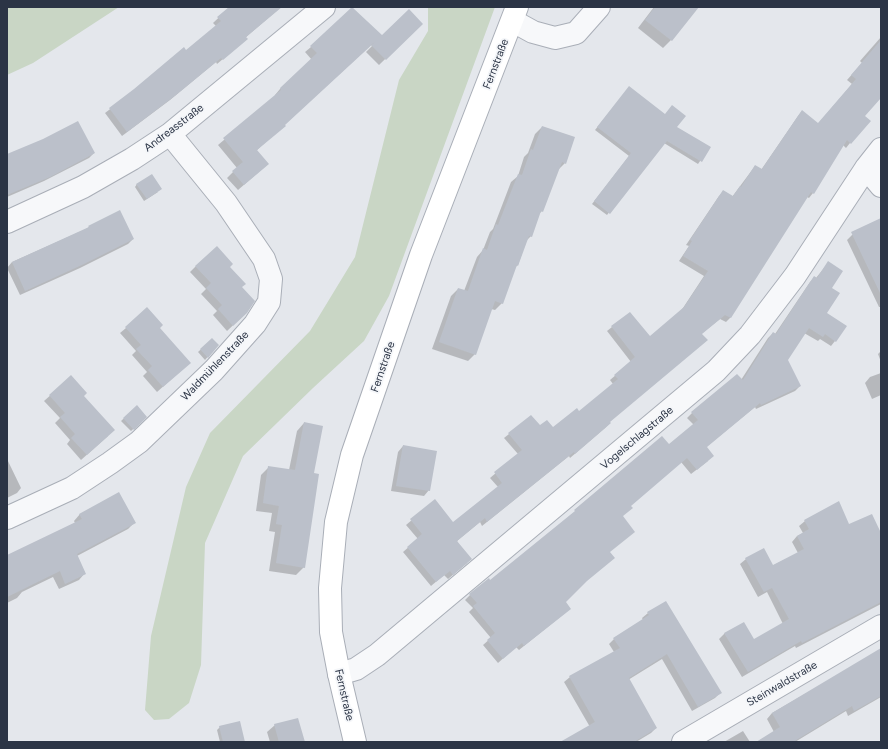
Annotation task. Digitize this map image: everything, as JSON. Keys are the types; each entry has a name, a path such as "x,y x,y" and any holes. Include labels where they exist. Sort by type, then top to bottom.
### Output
{"main road":[{"name":"Fernstraße","path":"355,742 331,632 330,588 336,522 352,455 421,255 515,14"}],"street":[{"name":"Andreasstraße","path":"7,222 83,187 132,159 170,134 324,7"},
{"path":"515,14 533,32 555,38 576,33 599,7"},
{"name":"Waldmühlenstraße","path":"7,518 72,488 140,442 214,370 255,324 269,302 271,279 264,259 226,203 170,134"},
{"name":"Vogelschlagstraße","path":"339,674 356,669 377,655 716,371 750,335 795,276 866,168 881,148"},
{"path":"866,168 881,186"},
{"name":"Steinwaldstraße","path":"683,742 881,626"}],"green space":[{"path":"7,7 119,7 33,63 7,75"},
{"path":"428,7 495,7 389,296 364,341 243,456 205,543 201,665 189,703 169,719 154,720 145,710 151,636 186,487 210,433 310,331 355,257 399,80 428,31"}],"building":[{"path":"229,7 282,7 246,37 248,39 223,60 221,58 176,95 127,132 109,108 184,47 186,50 221,21 217,17"},
{"path":"352,7 382,35 409,9 423,24 386,60 371,45 285,125 286,126 257,150 269,164 244,185 232,171 243,162 223,138 281,90 280,88 317,53 310,46"},
{"path":"655,7 699,7 672,41 645,20"},
{"path":"881,40 881,98 865,116 871,121 851,144 847,140 814,194 811,192 731,318 725,315 702,334 708,340 610,422 611,423 575,454 574,452 487,522 485,518 457,541 472,559 453,575 450,571 436,582 407,547 422,534 410,519 435,499 453,522 502,483 494,472 522,450 508,433 531,415 540,425 547,420 553,427 577,408 579,411 618,379 614,375 635,357 611,326 630,312 650,336 684,307 708,271 683,256 692,241 690,240 723,190 733,196 740,186 741,187 755,165 762,169 802,110 818,123 856,79 851,75"},
{"path":"629,86 665,114 672,105 686,116 677,127 711,147 702,162 667,141 610,214 594,201 631,153 597,127"},
{"path":"78,121 95,153 50,177 7,195 7,154 43,139"},
{"path":"542,126 575,137 566,164 562,162 543,212 541,211 532,237 529,236 503,304 495,301 476,355 439,342 458,288 468,291 483,248 487,250 496,224 498,225 518,174 522,175 531,149 533,150"},
{"path":"152,174 162,189 147,199 136,184"},
{"path":"120,210 134,239 25,291 12,262 89,227 88,226"},
{"path":"881,218 881,295 851,232"},
{"path":"217,246 233,264 230,267 246,284 242,287 255,301 247,313 233,326 218,309 222,305 206,288 211,283 195,266"},
{"path":"828,261 843,271 832,288 840,293 827,313 847,326 836,342 825,334 823,337 809,328 788,360 801,386 761,405 760,403 707,447 714,456 697,470 687,458 631,506 633,508 623,516 635,532 610,552 615,558 587,581 566,602 571,609 524,646 522,643 503,659 487,640 495,633 473,606 477,603 469,594 489,578 490,580 575,511 574,510 662,436 669,444 698,420 691,412 737,374 743,380 773,332 776,334 814,276 817,278"},
{"path":"147,307 163,325 160,328 191,363 163,387 148,370 152,366 136,349 141,345 125,327"},
{"path":"212,338 219,345 208,358 200,349"},
{"path":"71,375 87,393 84,396 115,430 87,455 71,438 75,434 60,417 65,413 49,395"},
{"path":"137,405 147,417 134,430 123,418"},
{"path":"304,422 323,426 314,473 319,474 305,568 276,563 282,525 276,524 279,506 263,503 268,466 295,470"},
{"path":"403,445 437,451 430,491 396,486"},
{"path":"119,492 136,523 77,554 86,574 65,584 60,571 7,597 7,555 82,519 79,514"},
{"path":"839,501 849,524 872,514 881,533 881,602 802,643 801,641 748,672 724,633 744,622 754,639 789,619 772,588 764,592 745,558 764,548 773,565 804,549 797,536 809,529 804,520"},
{"path":"666,601 722,693 698,707 667,654 629,678 657,728 634,742 560,742 595,722 569,676 620,648 613,638 649,615 647,612"},
{"path":"881,648 881,696 854,711 852,706 793,742 756,742 780,727 772,713"},
{"path":"298,718 305,742 279,742 274,724"},
{"path":"240,721 245,742 223,742 219,726"}]}
